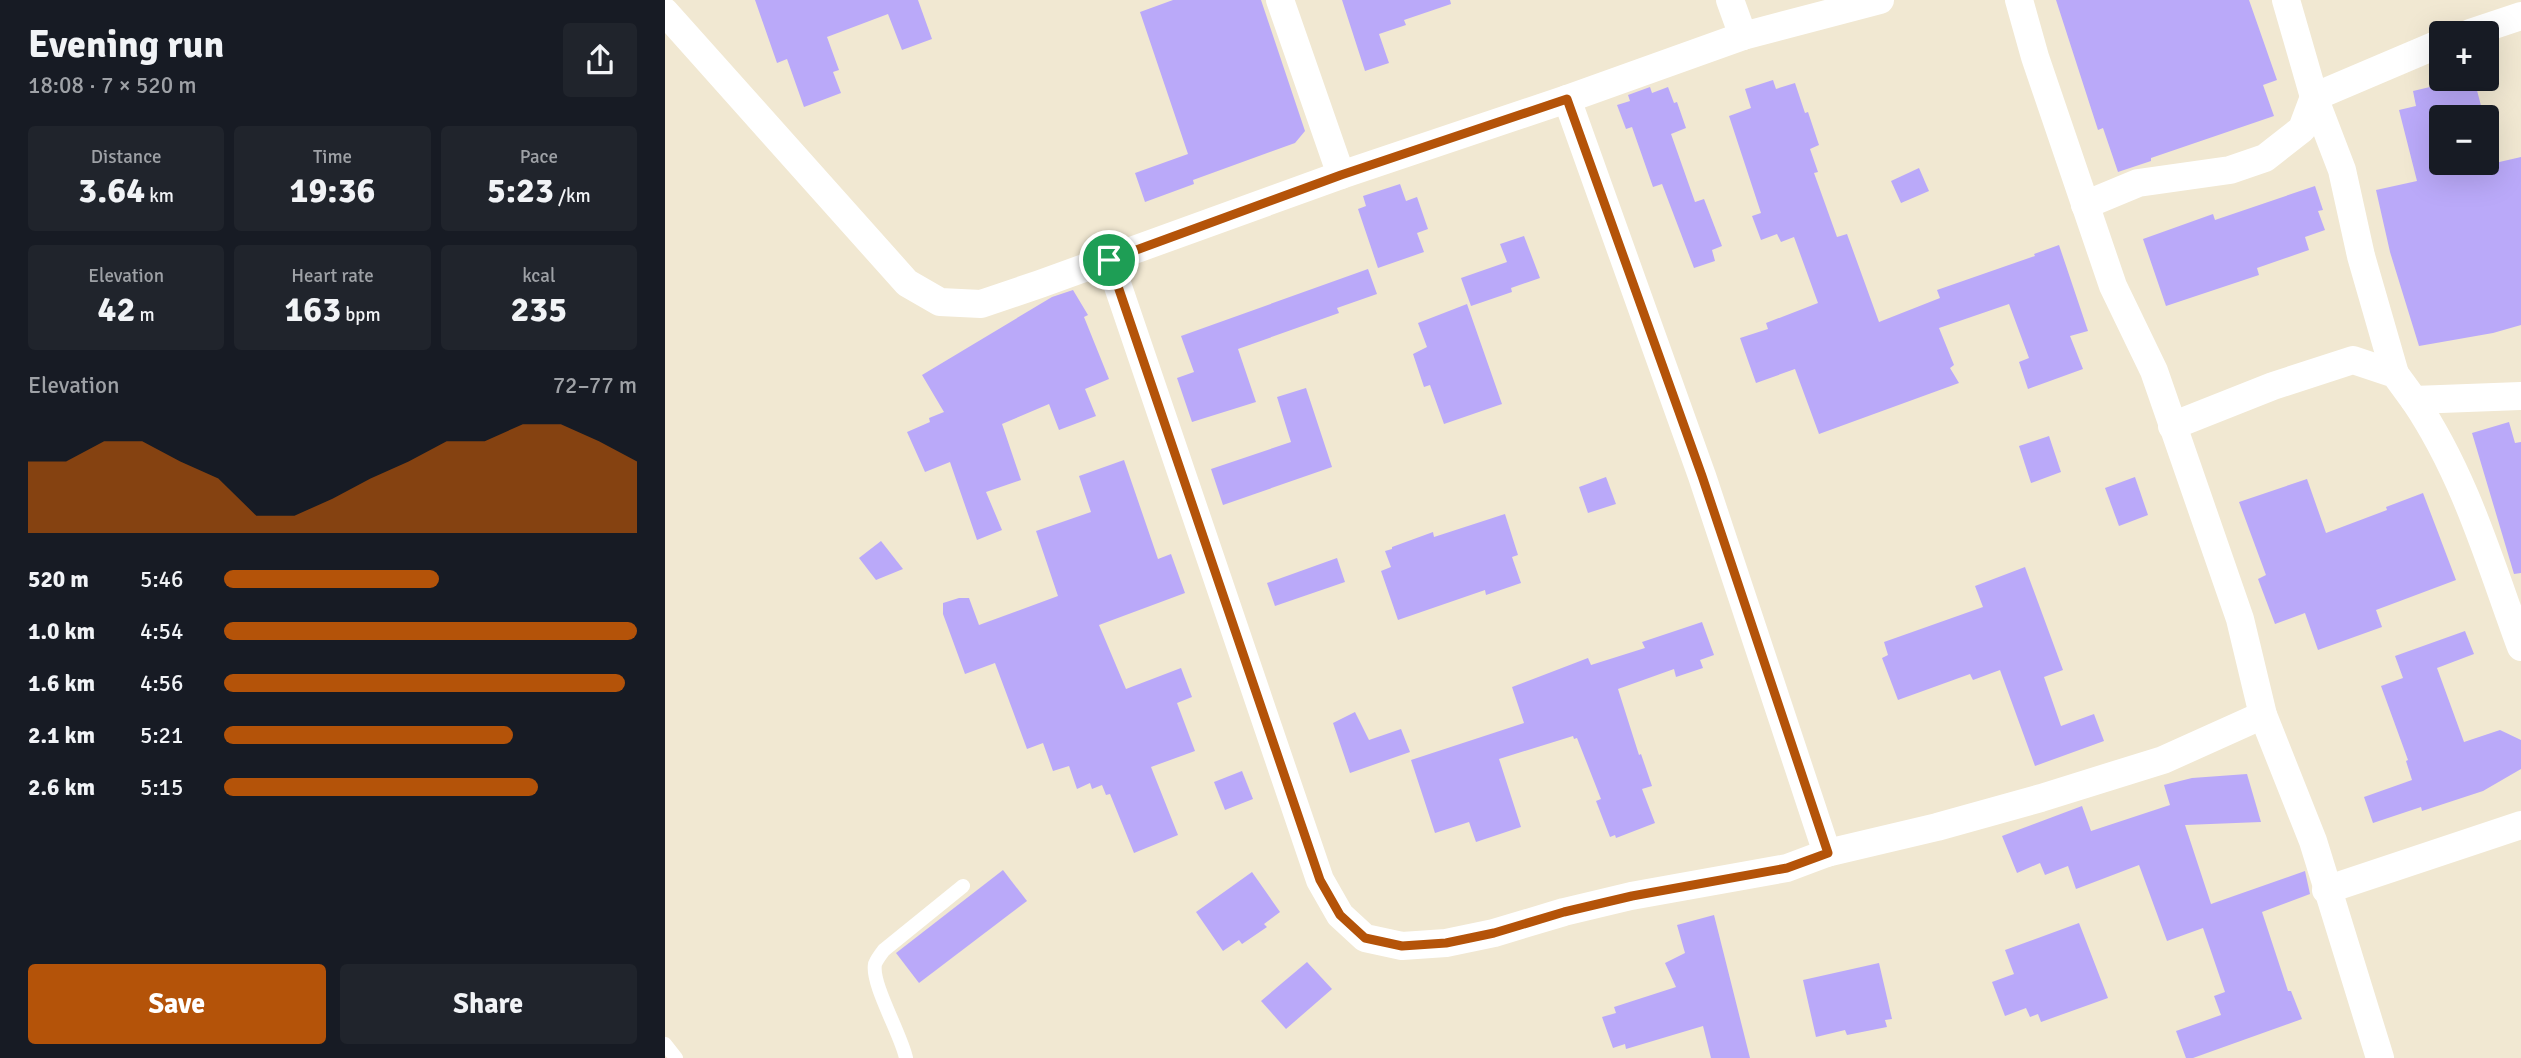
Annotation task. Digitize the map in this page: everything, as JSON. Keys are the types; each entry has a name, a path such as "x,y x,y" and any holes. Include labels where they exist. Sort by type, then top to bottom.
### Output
{"street":[{"path":"1280,0 1341,175"},
{"path":"1730,0 1743,36"},
{"path":"665,12 908,284 940,302 981,304 1341,175 1743,36 1880,0"},
{"path":"2019,0 2035,57 2113,286 2154,371 2240,619 2263,715 2313,841 2380,1058"},
{"path":"2286,0 2314,97 2342,170 2361,256 2395,374 2433,427 2468,496 2521,647"},
{"path":"2499,23 2521,16"},
{"path":"2085,205 2138,183 2230,170 2265,158 2302,129 2314,97 2429,48"},
{"path":"1567,99 1702,476 1828,853"},
{"path":"1109,260 1320,880 1340,915 1365,938 1402,946 1446,943 1642,894 1787,868 1828,853 1989,813 2151,764 2263,715"},
{"path":"2172,426 2273,386 2353,360 2395,374"},
{"path":"2414,400 2521,396"},
{"path":"2326,890 2521,825"}],"lane":[{"path":"907,1058 885,999 878,988 876,961 884,950 964,886"},
{"path":"665,1044 676,1058"}],"building":[{"path":"755,0 918,0 932,39 902,50 888,14 827,37 839,70 833,72 841,93 804,107 787,59 777,63"},
{"path":"1173,0 1261,0 1305,131 1295,143 1193,180 1194,184 1145,202 1135,173 1188,154 1140,12"},
{"path":"1342,0 1450,0 1451,4 1404,20 1406,25 1379,34 1389,63 1365,71"},
{"path":"2056,0 2249,0 2277,80 2263,85 2274,116 2118,172 2103,128 2098,130"},
{"path":"1773,80 1776,89 1795,83 1805,113 1808,112 1819,145 1810,149 1818,172 1814,173 1837,237 1847,234 1879,322 1940,298 1937,290 2059,245 2088,331 2070,336 2083,369 2028,389 2019,362 2029,358 2009,304 1939,328 1954,365 1950,368 1959,383 1819,434 1795,369 1756,383 1740,338 1768,329 1766,323 1818,303 1794,237 1781,242 1777,234 1761,240 1752,216 1761,213 1729,116 1751,108 1745,89"},
{"path":"1650,87 1652,93 1668,87 1674,103 1677,102 1686,128 1671,134 1695,202 1704,199 1722,246 1712,250 1715,261 1694,268 1662,184 1653,187 1632,127 1626,129 1617,105 1630,101 1628,95"},
{"path":"2429,87 2429,91 2477,91 2481,105 2429,105 2429,175 2499,175 2499,162 2521,157 2521,325 2493,333 2419,346 2390,252 2376,190 2417,181 2399,110 2416,106 2413,91"},
{"path":"1919,168 1929,191 1901,203 1891,181"},
{"path":"1400,184 1406,201 1417,197 1428,229 1417,233 1424,252 1378,268 1358,209 1366,206 1363,196"},
{"path":"2315,186 2323,210 2318,211 2325,230 2305,237 2309,250 2257,268 2259,275 2166,306 2143,239 2213,214 2215,220"},
{"path":"1524,236 1540,278 1511,288 1512,292 1471,306 1461,278 1507,262 1500,244"},
{"path":"1368,269 1377,294 1337,308 1339,313 1238,349 1256,402 1192,422 1177,378 1194,372 1181,336"},
{"path":"1073,290 1088,315 1084,317 1109,379 1085,389 1096,416 1059,430 1049,404 1002,424 1021,480 986,492 1002,530 977,540 950,462 925,472 907,432 930,422 929,418 944,412 922,375 1052,297"},
{"path":"1467,304 1502,404 1444,424 1430,385 1424,387 1413,354 1427,347 1418,323"},
{"path":"1306,388 1332,467 1223,505 1211,469 1291,442 1277,397"},
{"path":"2509,422 2515,443 2521,442 2521,573 2514,574 2472,433"},
{"path":"2049,436 2061,472 2031,483 2019,446"},
{"path":"1124,460 1158,559 1171,554 1185,593 1099,625 1126,689 1181,668 1192,697 1177,703 1195,751 1151,767 1178,835 1134,853 1110,794 1106,795 1102,785 1092,789 1090,783 1077,789 1069,766 1053,771 1043,743 1027,749 995,663 965,674 943,614 943,603 969,598 979,625 1058,596 1036,531 1091,512 1079,476"},
{"path":"1606,477 1616,504 1588,513 1579,487"},
{"path":"2135,477 2148,515 2119,526 2105,488"},
{"path":"2307,479 2326,533 2423,493 2456,580 2376,610 2382,627 2318,650 2305,613 2275,624 2258,579 2266,575 2239,502"},
{"path":"1505,514 1518,555 1512,557 1521,583 1486,595 1485,590 1398,620 1381,571 1391,567 1385,551 1433,532 1434,537"},
{"path":"881,541 903,569 876,580 859,558"},
{"path":"1337,558 1345,582 1275,606 1267,583"},
{"path":"2025,567 2063,670 2044,677 2061,726 2094,714 2104,741 2035,766 2000,670 1973,680 1970,674 1898,700 1882,658 1888,655 1884,642 1983,607 1975,586"},
{"path":"1702,622 1714,655 1700,660 1703,668 1676,677 1674,669 1618,689 1652,786 1642,789 1655,823 1616,838 1615,835 1610,837 1596,801 1601,799 1577,738 1574,739 1573,736 1499,759 1521,827 1476,842 1469,822 1435,833 1411,760 1524,723 1512,687 1588,658 1591,665 1645,648 1642,642"},
{"path":"2465,631 2474,654 2437,668 2464,742 2500,730 2521,740 2521,769 2483,791 2422,811 2421,807 2373,823 2364,797 2412,780 2406,761 2408,760 2381,686 2403,678 2395,656"},
{"path":"1355,712 1369,740 1401,729 1410,752 1350,773 1333,723"},
{"path":"1242,771 1253,799 1225,810 1214,782"},
{"path":"2247,774 2261,822 2185,825 2211,904 2305,871 2310,894 2262,912 2288,991 2291,991 2302,1019 2193,1058 2186,1058 2176,1031 2221,1015 2214,996 2225,992 2203,928 2167,941 2139,865 2076,889 2068,866 2045,875 2040,863 2017,873 2002,836 2082,806 2091,831 2170,805 2164,785 2192,778"},
{"path":"1003,870 1027,901 919,983 896,953"},
{"path":"1252,872 1280,912 1264,924 1267,927 1242,944 1239,940 1223,951 1196,912"},
{"path":"1714,915 1750,1058 1711,1058 1703,1026 1626,1049 1625,1044 1613,1048 1602,1017 1616,1013 1614,1007 1676,987 1665,963 1685,953 1677,925"},
{"path":"2079,923 2108,998 2041,1022 2038,1014 2030,1017 2026,1008 2005,1016 1992,982 2014,974 2005,950"},
{"path":"1307,962 1332,989 1286,1029 1261,1001"},
{"path":"1879,963 1892,1019 1885,1020 1887,1027 1847,1035 1845,1030 1816,1037 1803,980"}],"route":[{"path":"1567,99 1702,476 1828,853 1787,868 1632,896 1446,943 1402,946 1365,938 1340,915 1320,880 1109,260 1341,175 1567,99"}]}
